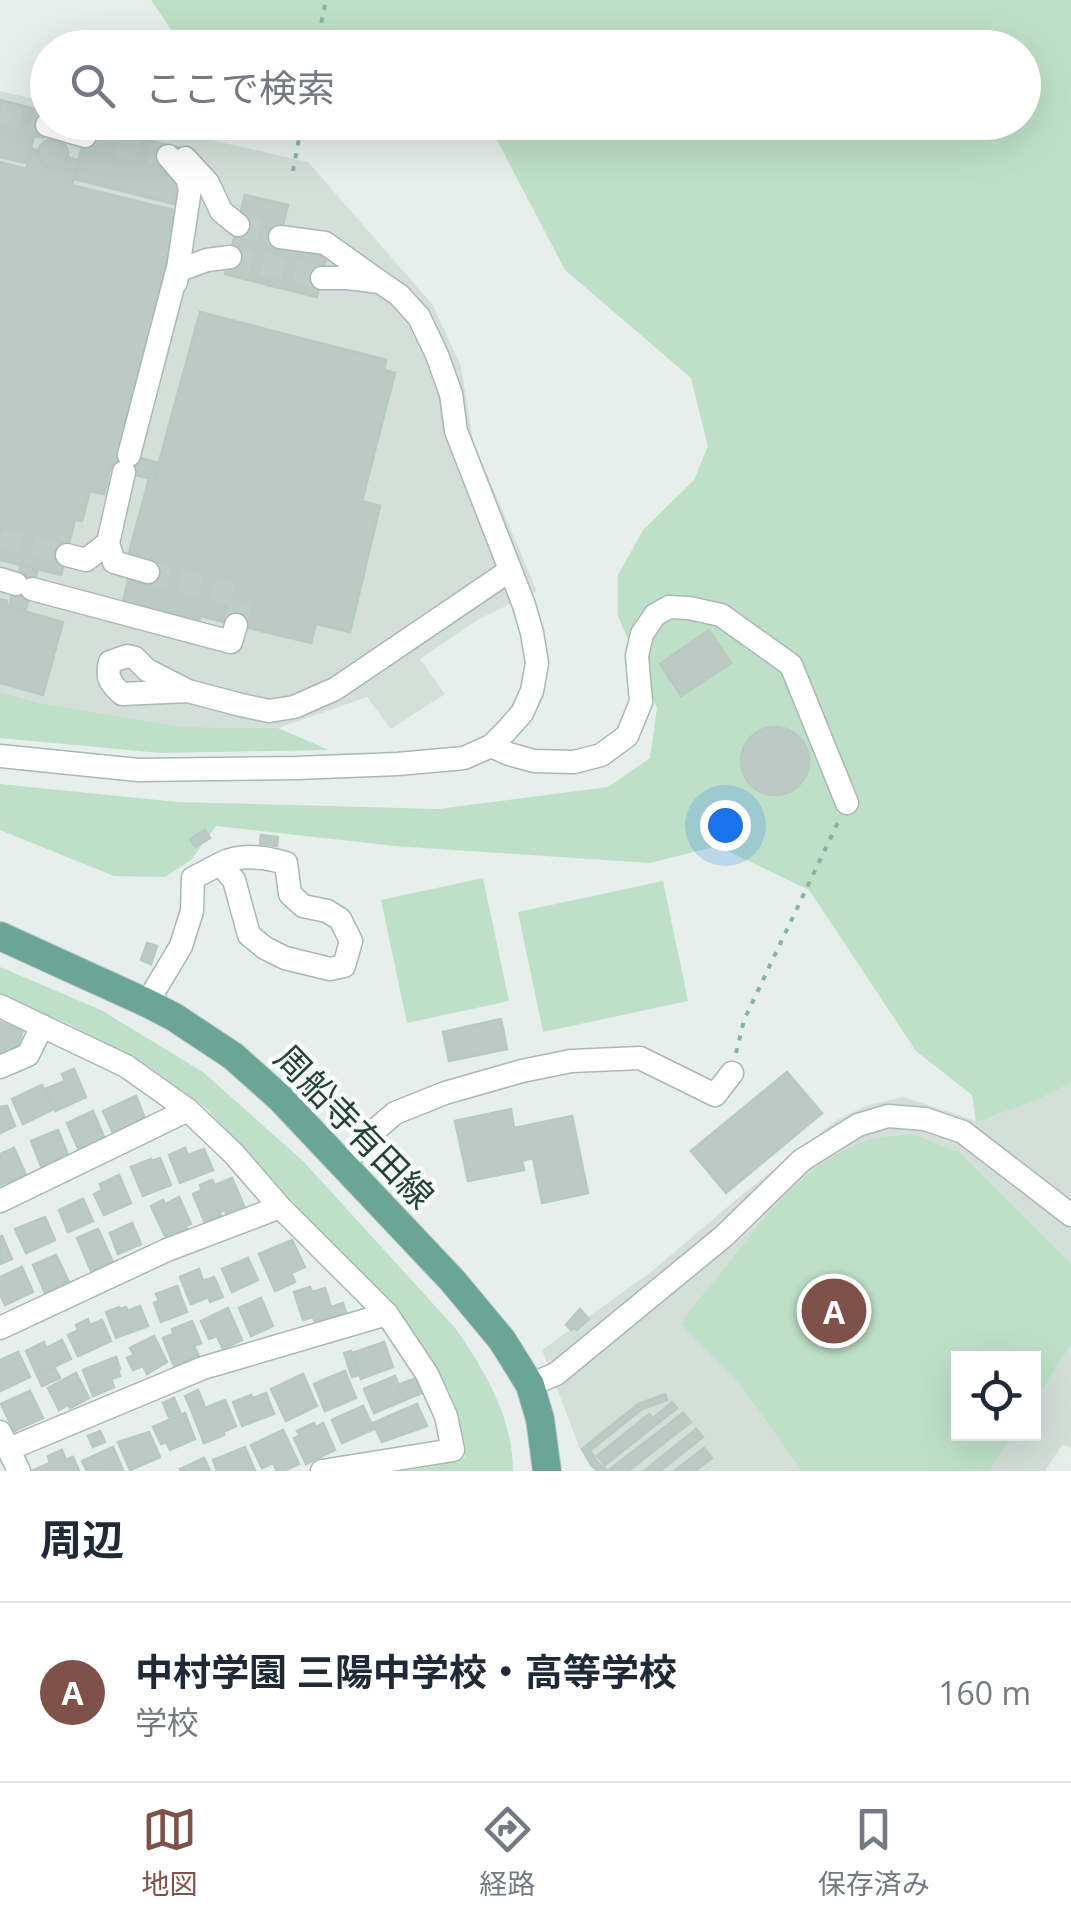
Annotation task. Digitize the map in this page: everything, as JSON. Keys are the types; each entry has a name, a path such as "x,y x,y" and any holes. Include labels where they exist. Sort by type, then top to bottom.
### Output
{"main road":[{"name":"周船寺有田線","path":"0,936 147,1002 233,1056 280,1098 452,1280 502,1340 530,1385 540,1419 547,1471"}],"street":[{"path":"175,286 190,189 176,157 208,183 220,211 238,225"},
{"path":"0,756 138,770 398,764 464,758 490,746 522,713 532,691 536,663 532,633 456,431 450,394 437,356 419,317 399,295 325,243 280,237"},
{"path":"148,572 114,562 108,543 126,464 178,272 208,260 230,258"},
{"path":"322,278 380,282"},
{"path":"66,556 86,560 108,543"},
{"path":"188,691 269,711 294,707 335,690 509,572"},
{"path":"16,584 231,642 236,626"},
{"path":"490,746 534,761 574,762 602,756 627,736 641,702 637,656 642,634 655,615 669,607 689,608 720,615 790,665 848,802"},
{"path":"147,1002 182,946 192,912 193,878 220,864 230,859 264,857 286,863 290,894 303,906 327,911 340,919 351,942 344,966 330,969 285,958 265,948 250,935 234,880 220,864"},
{"path":"0,1006 126,1066 188,1110 387,1314 428,1374 446,1416 453,1450 322,1471"},
{"path":"0,1067 28,1056 42,1026"},
{"path":"344,1166 395,1113 522,1071 572,1061 640,1058 715,1095 732,1073"},
{"path":"0,1201 188,1110"},
{"path":"530,1385 556,1374 724,1236 802,1160 858,1125 888,1116 925,1119 963,1132 1071,1215"},
{"path":"0,1328 167,1250 280,1207"},
{"path":"19,1471 4,1440 202,1368 387,1314"}],"path":[{"path":"320,30 326,0"},
{"path":"293,171 299,140"},
{"path":"732,1073 744,1020 848,802"}],"shaded area":[{"path":"0,91 30,98 30,140 212,140 308,162 432,304 461,366 473,442 537,591 477,620 420,659 445,694 391,729 367,697 278,728 183,727 40,703 0,692"},
{"path":"1071,1083 1071,1448 1062,1445 1045,1471 601,1471 581,1451 542,1350 651,1272 837,1120 868,1105 903,1097 976,1121"}],"green space":[{"path":"151,0 1071,0 1071,1083 976,1122 972,1095 916,1051 809,890 717,846 650,863 395,846 216,826 191,860 165,877 114,876 0,830 0,784 177,802 438,809 608,787 650,758 657,708 618,616 618,575 643,530 694,480 708,446 691,378 565,270 497,140 1041,140 1041,30 171,30"},
{"path":"0,692 40,703 183,727 278,728 329,750 160,753 0,738"},
{"path":"483,878 509,1001 407,1023 381,900"},
{"path":"663,881 688,1001 543,1032 518,912"},
{"path":"0,967 101,1010 203,1072 304,1162 456,1329 487,1378 503,1414 513,1471 401,1471 465,1457 450,1393 412,1330 205,1107 147,1065 69,1024 0,995"},
{"path":"912,1134 960,1153 1071,1264 1071,1344 1041,1391 1041,1351 951,1351 951,1441 1008,1441 989,1471 802,1471 739,1383 681,1324 758,1226 806,1176 844,1151 883,1137"}],"building":[{"path":"0,100 30,108 33,140 27,163 0,157"},
{"path":"50,140 59,141 66,148 66,160 53,169 43,164 38,154"},
{"path":"83,140 147,140 187,150 174,204 74,179"},
{"path":"31,148 38,151 40,162 51,169 62,165 67,157 78,160 72,185 181,212 120,458 113,457 104,494 90,491 82,521 75,520 61,575 0,560 0,162 26,169"},
{"path":"245,195 288,205 268,285 225,274"},
{"path":"279,242 327,254 317,297 268,285"},
{"path":"200,312 386,360 384,370 395,373 362,501 380,506 350,632 316,624 311,643 200,616 199,621 123,603 128,580 145,584 151,558 129,553 149,479 154,480"},
{"path":"121,453 159,463 154,480 110,468 113,457 120,458"},
{"path":"21,565 38,569 25,612 9,607"},
{"path":"0,599 7,601 6,606 63,622 43,695 0,683"},
{"path":"709,630 731,663 681,696 660,664"},
{"path":"775,727 788,729 799,737 807,748 807,774 799,785 788,793 775,795 762,793 751,785 743,774 741,761 743,748 751,737 762,729"},
{"path":"205,830 210,838 195,847 190,839"},
{"path":"261,835 278,837 277,846 260,844"},
{"path":"147,943 157,946 151,964 141,960"},
{"path":"501,1019 507,1049 449,1061 443,1032"},
{"path":"0,1022 23,1031 14,1056 0,1058"},
{"path":"74,1069 86,1097 55,1111 45,1089 65,1081 62,1074"},
{"path":"787,1072 822,1113 726,1193 691,1151"},
{"path":"42,1085 54,1109 23,1124 12,1099"},
{"path":"136,1096 146,1121 114,1135 103,1111"},
{"path":"7,1106 15,1126 0,1133 0,1107"},
{"path":"511,1109 514,1128 572,1116 588,1193 542,1203 533,1158 522,1161 524,1170 468,1181 455,1121"},
{"path":"93,1111 104,1137 78,1148 67,1123"},
{"path":"58,1130 68,1155 41,1166 31,1141"},
{"path":"14,1148 26,1175 0,1185 0,1154"},
{"path":"185,1148 188,1155 204,1149 213,1170 180,1183 169,1155"},
{"path":"160,1158 171,1185 143,1196 131,1167"},
{"path":"119,1175 131,1203 104,1215 94,1194 102,1190 100,1184"},
{"path":"232,1178 244,1206 219,1212 221,1216 205,1223 193,1194 202,1190 200,1185 212,1180 215,1185"},
{"path":"179,1197 191,1224 186,1226 188,1231 178,1236 176,1231 165,1236 151,1206"},
{"path":"83,1199 93,1221 68,1232 59,1210"},
{"path":"45,1217 55,1240 26,1253 15,1229"},
{"path":"132,1223 141,1244 118,1254 110,1233"},
{"path":"98,1229 113,1262 91,1271 77,1238"},
{"path":"0,1237 12,1259 0,1264"},
{"path":"292,1240 305,1267 291,1273 295,1282 275,1291 259,1254"},
{"path":"56,1255 69,1282 45,1293 33,1265"},
{"path":"248,1258 258,1280 232,1292 222,1269"},
{"path":"22,1267 33,1292 5,1305 0,1277"},
{"path":"199,1269 203,1281 214,1277 223,1297 210,1302 208,1297 191,1304 180,1277"},
{"path":"177,1286 187,1312 161,1322 154,1303 159,1301 156,1294"},
{"path":"310,1287 312,1292 325,1288 331,1307 343,1303 346,1313 315,1322 313,1317 303,1320 294,1292"},
{"path":"261,1298 273,1326 251,1336 239,1308"},
{"path":"140,1306 148,1326 116,1338 106,1312"},
{"path":"228,1308 242,1340 223,1349 217,1336 209,1339 201,1321"},
{"path":"580,1309 589,1319 577,1330 571,1330 566,1325"},
{"path":"88,1319 90,1325 102,1320 111,1341 78,1356 68,1335"},
{"path":"192,1321 201,1343 194,1346 199,1356 174,1366 163,1338 173,1334 172,1329"},
{"path":"154,1336 167,1362 147,1374 143,1366 133,1370 127,1358 134,1355 130,1348"},
{"path":"62,1340 71,1359 37,1375 26,1351 44,1342 46,1348"},
{"path":"384,1342 393,1367 361,1379 352,1353"},
{"path":"351,1351 360,1375 352,1377 344,1353"},
{"path":"18,1352 30,1377 0,1391 0,1360"},
{"path":"116,1357 120,1376 111,1379 114,1387 93,1396 83,1370"},
{"path":"54,1367 60,1378 42,1386 37,1375"},
{"path":"345,1371 356,1398 325,1411 314,1384"},
{"path":"76,1373 89,1398 59,1410 48,1388"},
{"path":"303,1374 317,1406 286,1421 271,1389"},
{"path":"395,1376 405,1400 374,1413 364,1389"},
{"path":"416,1378 422,1393 405,1400 398,1385"},
{"path":"198,1390 203,1402 190,1407 185,1396"},
{"path":"30,1391 43,1418 14,1431 1,1404"},
{"path":"266,1393 274,1414 242,1426 233,1402"},
{"path":"665,1394 667,1400 642,1409 592,1449 588,1444 638,1404"},
{"path":"174,1398 180,1412 169,1417 163,1403"},
{"path":"225,1400 236,1426 204,1443 190,1407 203,1402 205,1408"},
{"path":"672,1402 677,1408 605,1465 597,1456 649,1414 653,1418"},
{"path":"417,1404 427,1426 382,1442 373,1423"},
{"path":"363,1406 374,1429 342,1443 332,1420"},
{"path":"185,1413 195,1439 170,1450 166,1442 161,1444 153,1427"},
{"path":"683,1413 691,1422 628,1471 610,1469"},
{"path":"314,1423 316,1427 323,1423 335,1450 306,1464 294,1438 300,1435 297,1431"},
{"path":"696,1429 703,1437 660,1471 644,1471"},
{"path":"283,1430 299,1464 283,1471 277,1471 273,1463 262,1468 251,1445"},
{"path":"100,1431 105,1442 93,1447 88,1436"},
{"path":"149,1432 160,1457 130,1470 118,1442"},
{"path":"587,1445 608,1471 598,1471 591,1465 582,1449"},
{"path":"113,1447 123,1470 87,1471 82,1461"},
{"path":"245,1447 255,1471 217,1471 213,1460"},
{"path":"704,1448 712,1458 695,1471 674,1471"},
{"path":"62,1450 66,1460 73,1457 79,1471 32,1471 50,1463 48,1456"},
{"path":"204,1458 210,1471 181,1471 180,1469"}],"tunnel":[{"path":"0,112 30,120"},
{"path":"100,140 185,158"},
{"path":"238,225 280,237"},
{"path":"230,257 322,278"},
{"path":"0,539 67,555"},
{"path":"148,572 239,597 236,625"}],"place":[{"name":"中村学園 三陽中学校・高等学校","path":"834,1311"}]}
